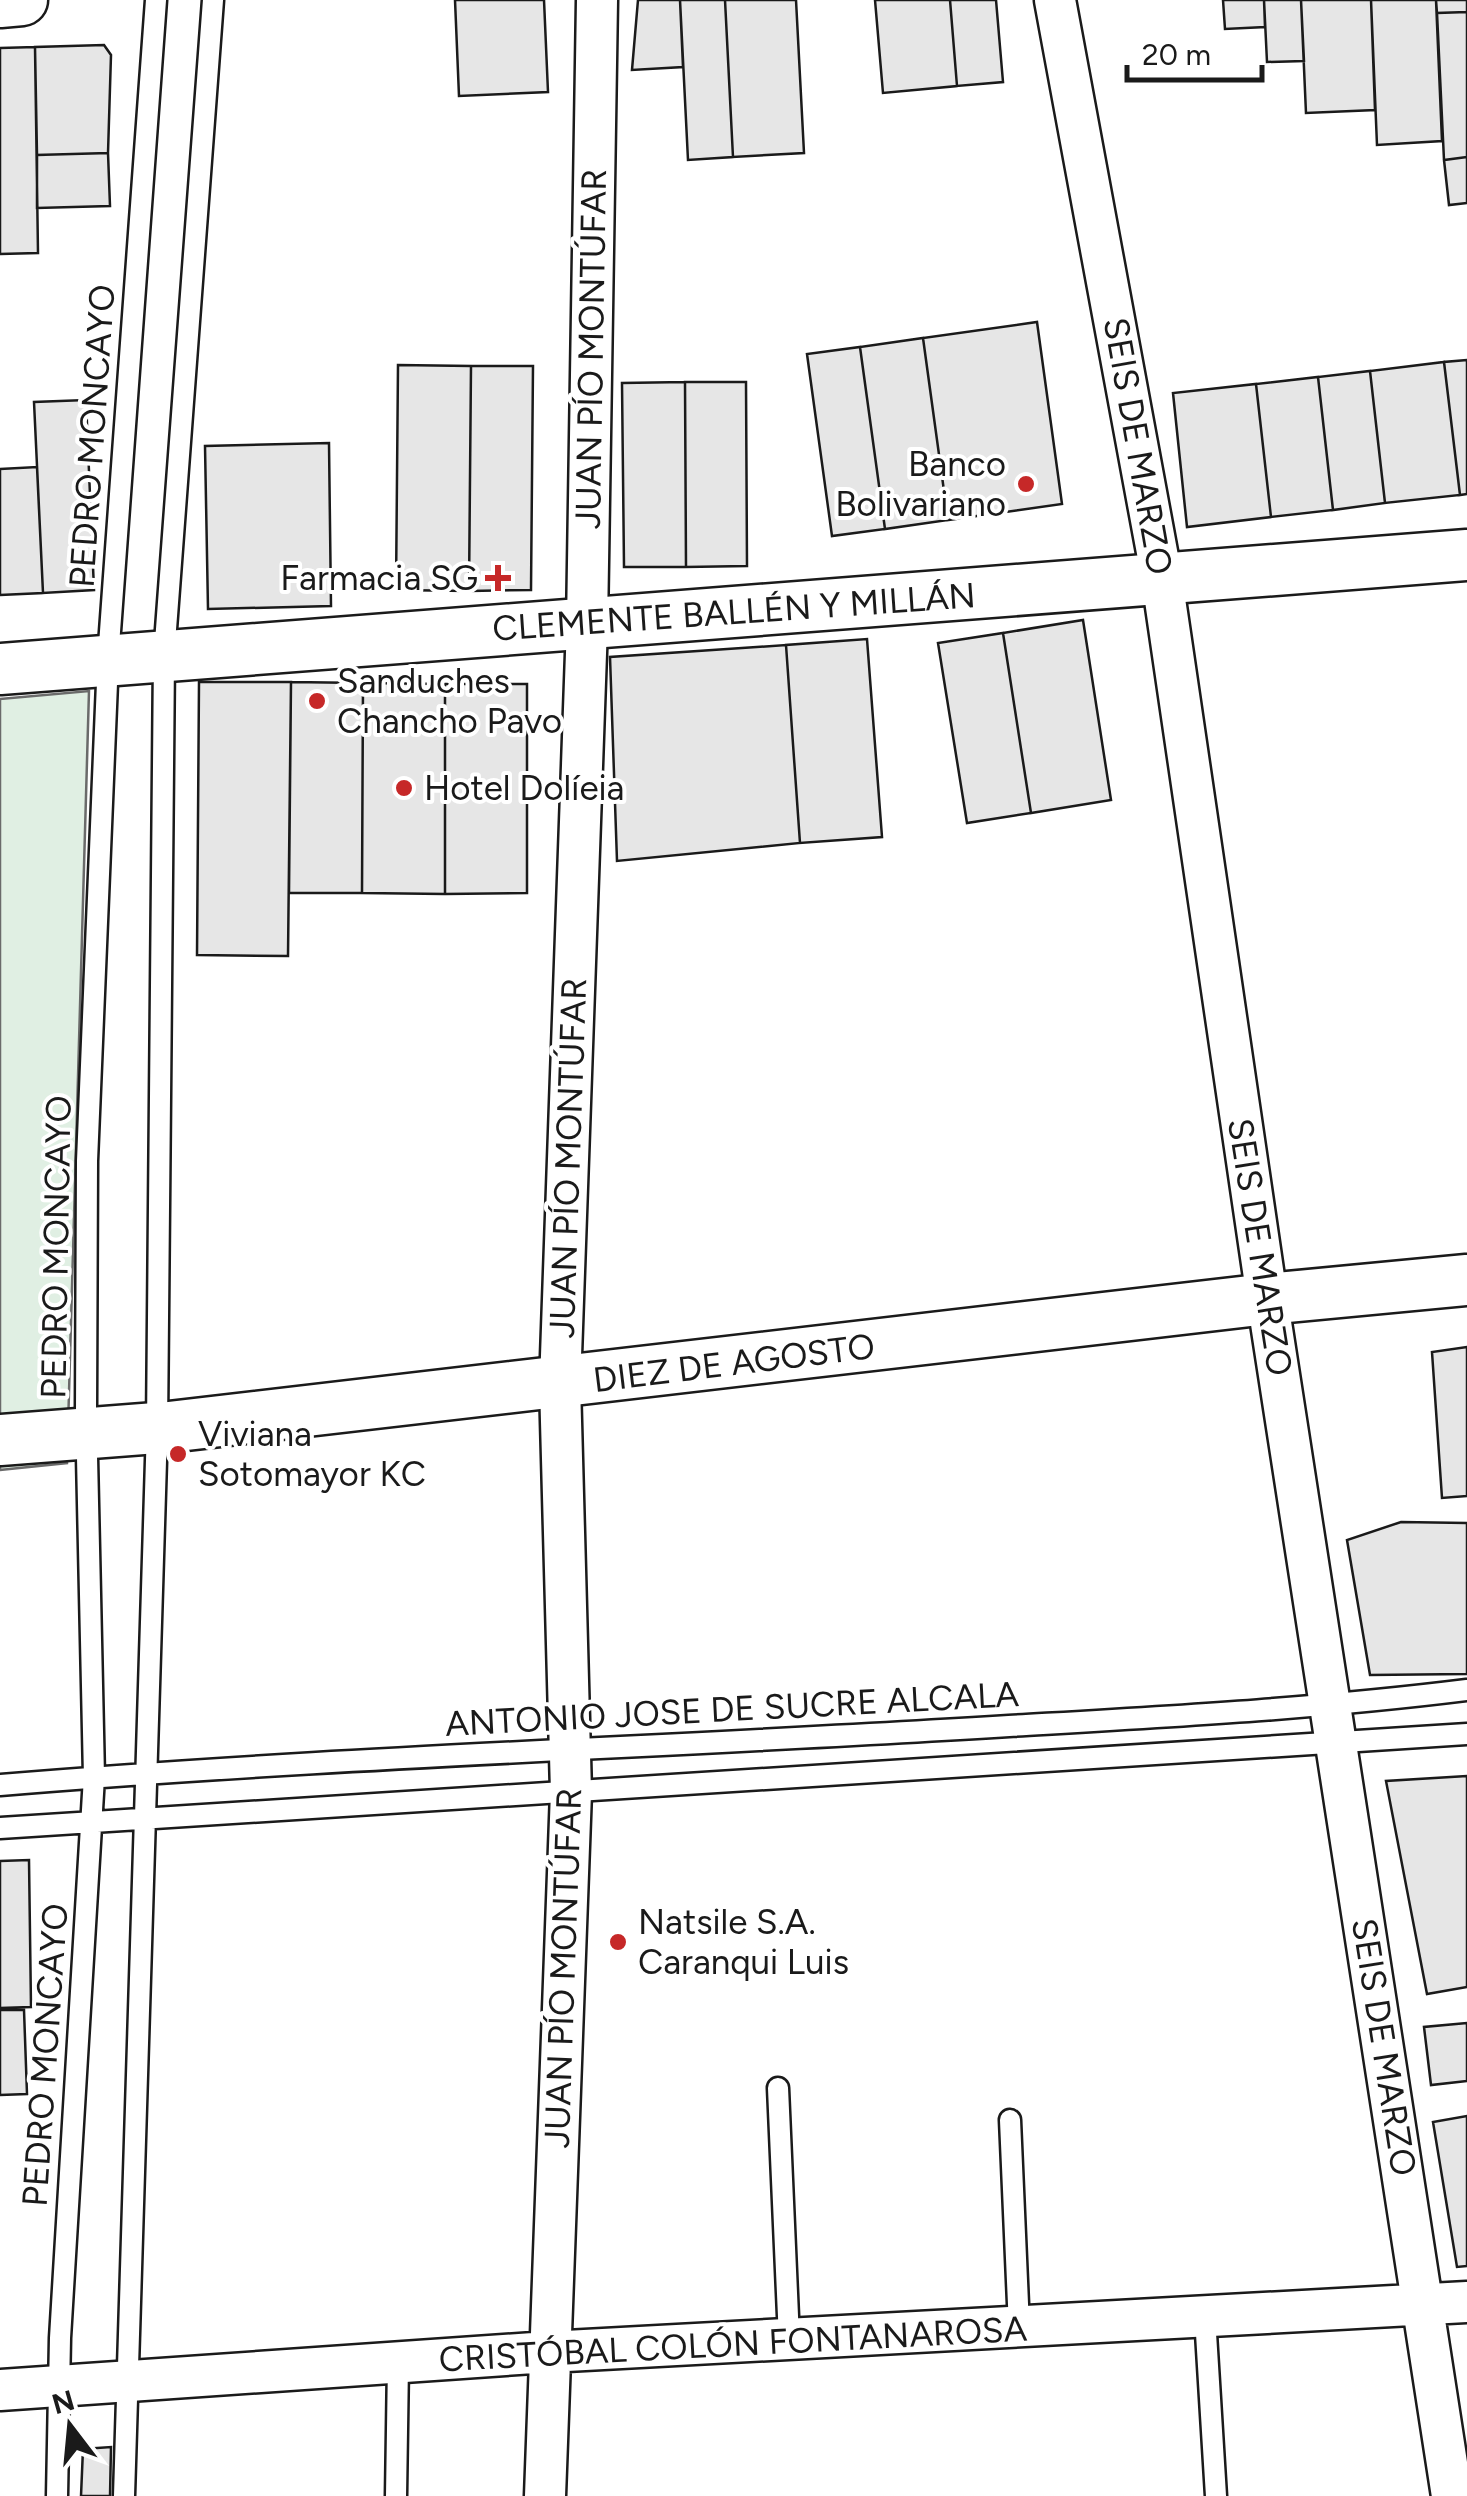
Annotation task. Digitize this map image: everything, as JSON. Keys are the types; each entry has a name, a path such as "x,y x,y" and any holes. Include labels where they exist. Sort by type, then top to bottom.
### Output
{"street":[{"path":"0,2 22,0"},
{"name":"JUAN PÍO MONTÚFAR","path":"544,2496 571,1772 560,1384 587,624 597,0"},
{"name":"SEIS DE MARZO","path":"1055,0 1162,579 1452,2496"},
{"name":"CLEMENTE BALLÉN Y MILLÁN","path":"0,669 1467,555"},
{"name":"DIEZ DE AGOSTO","path":"0,1440 157,1428 1268,1299 1467,1280"},
{"name":"CRISTÓBAL COLÓN FONTANAROSA","path":"0,2390 548,2352 1467,2302"}],"lane":[{"name":"PEDRO MONCAYO","path":"57,2496 94,1777 86,1431 87,1162 108,660 156,0"},
{"path":"124,2496 157,1428 164,656 213,0"},
{"name":"ANTONIO JOSE DE SUCRE ALCALA","path":"0,1785 146,1771 571,1772 1335,1725 1467,1690"},
{"name":"ANTONIO JOSE DE SUCRE ALCALA","path":"0,1828 146,1819 571,1772 1335,1725 1467,1734"},
{"path":"778,2088 790,2339"},
{"path":"1010,2120 1019,2328"},
{"path":"1205,2317 1216,2496"},
{"path":"396,2496 398,2363"}],"green space":[{"path":"89,691 67,1463 0,1470 0,699"}],"building":[{"path":"455,0 544,0 548,92 459,96"},
{"path":"638,0 680,0 683,67 632,70"},
{"path":"680,0 725,0 733,157 688,160"},
{"path":"725,0 796,0 804,153 733,157"},
{"path":"875,0 950,0 957,86 883,93"},
{"path":"950,0 996,0 1003,82 957,86"},
{"path":"1223,0 1264,0 1265,27 1225,29"},
{"path":"1264,0 1301,0 1304,61 1267,62"},
{"path":"1301,0 1371,0 1375,110 1306,113"},
{"path":"1371,0 1436,0 1442,141 1377,145"},
{"path":"1436,0 1467,0 1467,12 1437,13"},
{"path":"1467,12 1467,157 1444,160 1437,13"},
{"path":"104,45 111,55 108,153 37,155 35,47"},
{"path":"35,47 38,253 0,254 0,48"},
{"path":"108,153 110,206 37,208 37,155"},
{"path":"1467,157 1467,203 1449,205 1444,160"},
{"path":"1037,322 1062,504 948,520 923,338"},
{"path":"923,338 948,520 885,529 860,347"},
{"path":"860,347 885,529 832,536 807,354"},
{"path":"1467,360 1467,494 1460,495 1444,362"},
{"path":"1444,362 1460,495 1385,503 1370,371"},
{"path":"398,365 471,366 469,591 396,590"},
{"path":"471,366 533,366 531,590 469,591"},
{"path":"1370,371 1385,503 1333,510 1318,377"},
{"path":"1318,377 1333,510 1271,517 1256,384"},
{"path":"685,382 686,567 624,567 622,383"},
{"path":"685,382 746,382 747,566 686,567"},
{"path":"1256,384 1271,517 1187,527 1173,393"},
{"path":"86,400 94,590 43,593 34,402"},
{"path":"329,443 331,606 208,609 205,446"},
{"path":"37,467 43,593 0,595 0,469"},
{"path":"1083,620 1111,800 1031,813 1003,633"},
{"path":"1003,633 1031,813 967,823 938,643"},
{"path":"867,639 882,837 800,843 786,645"},
{"path":"786,645 800,843 617,861 610,657"},
{"path":"199,682 291,682 288,956 197,955"},
{"path":"291,682 363,683 362,893 289,893"},
{"name":"Hotel Dolíeia","path":"363,683 445,684 445,894 362,893"},
{"path":"445,684 527,684 527,893 445,894"},
{"path":"1467,1347 1467,1496 1442,1498 1432,1352"},
{"path":"1401,1522 1467,1523 1467,1674 1370,1675 1347,1540"},
{"path":"1467,1776 1467,1987 1427,1994 1386,1781"},
{"path":"29,1860 31,2007 0,2008 0,1861"},
{"path":"0,2010 24,2010 27,2094 0,2095"},
{"path":"1467,2023 1467,2081 1431,2085 1424,2027"},
{"path":"1467,2116 1467,2266 1457,2267 1433,2122"},
{"path":"111,2447 110,2496 81,2496 83,2449"}],"place":[{"name":"Banco Bolivariano","path":"1026,484"},
{"name":"Farmacia SG","path":"498,578"},
{"name":"Sanduches Chancho Pavo","path":"317,701"},
{"name":"Hotel Dolíeia","path":"404,788"},
{"name":"Viviana Sotomayor KC","path":"178,1454"},
{"name":"Natsile S.A. Caranqui Luis","path":"618,1942"}]}
